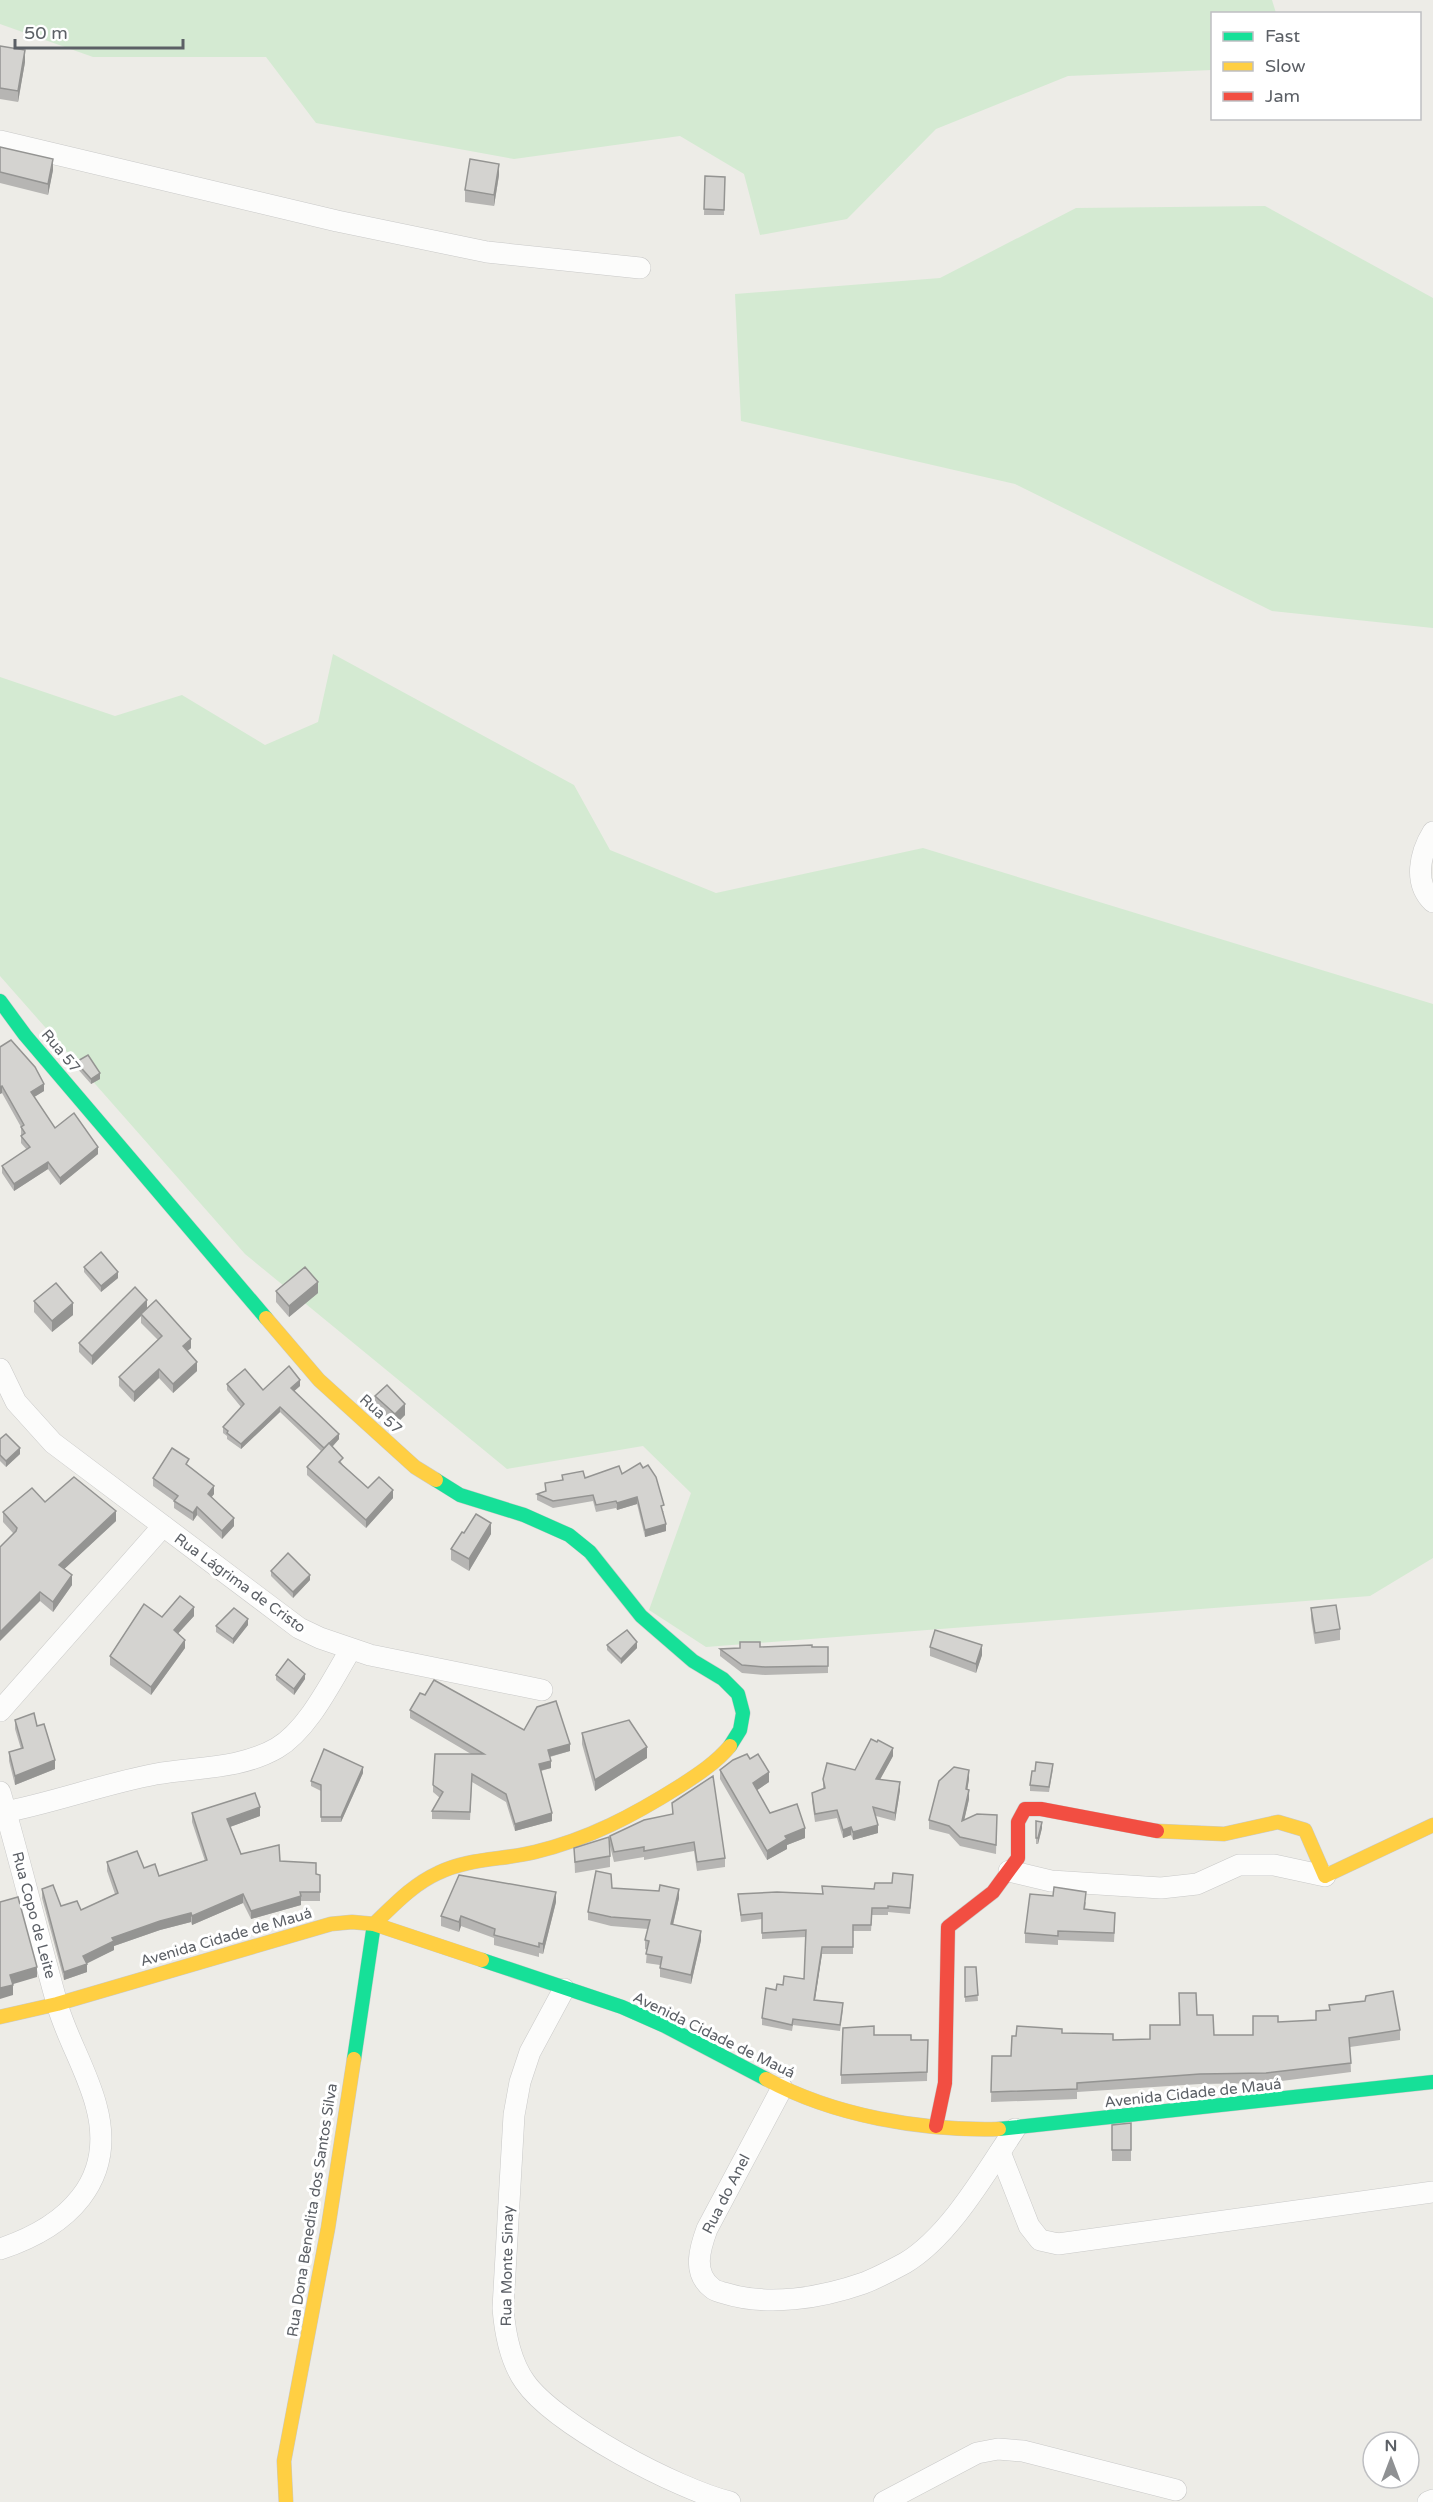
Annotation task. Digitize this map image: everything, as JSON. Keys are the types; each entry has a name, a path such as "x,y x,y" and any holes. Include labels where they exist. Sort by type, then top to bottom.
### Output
{"street":[{"path":"0,141 337,221 487,252 640,268"},
{"path":"1433,832 1425,846 1420,863 1422,884 1427,896 1433,902"},
{"name":"Rua 57","path":"0,1002 25,1035 327,1387 415,1467 460,1495 524,1515 569,1534 590,1552 641,1616 693,1661 723,1679 738,1694 743,1713 740,1731 728,1749 697,1775 636,1814 586,1837 534,1852 466,1863 440,1872 415,1885 374,1924"},
{"name":"Rua Lágrima de Cristo","path":"0,1369 16,1402 53,1443 299,1628 351,1649 542,1690"},
{"path":"0,1711 163,1526"},
{"path":"2,1806 156,1774 253,1758 278,1747 296,1732 351,1649"},
{"name":"Rua Copo de Leite","path":"0,2249 24,2241 62,2219 86,2191 96,2171 100,2155 100,2126 96,2105 57,2004 2,1806"},
{"path":"936,2127 945,2083 948,1927 993,1892 1018,1858 1018,1822 1024,1809 1041,1809 1146,1830 1224,1834 1278,1822 1305,1830 1324,1876"},
{"path":"1009,1871 1051,1881 1161,1888 1197,1884 1239,1865 1274,1865 1324,1876 1433,1825"},
{"name":"Avenida Cidade de Mauá","path":"0,2018 57,2004 331,1924 352,1922 374,1924 622,2007 665,2026 782,2088 829,2106 866,2116 936,2127 965,2130 1015,2129 1433,2082"},
{"name":"Rua Dona Benedita dos Santos Silva","path":"286,2502 284,2461 328,2228 374,1924"},
{"name":"Rua Monte Sinay","path":"564,1989 530,2052 520,2082 514,2115 502,2308 505,2332 512,2357 525,2383 561,2416 594,2439 676,2483 730,2502"},
{"name":"Rua do Anel","path":"782,2088 699,2248 699,2263 703,2277 712,2289 740,2298 769,2301 820,2295 865,2283 906,2262 936,2238 982,2180 1015,2129"},
{"path":"1000,2152 1029,2226 1040,2240 1058,2244 1433,2192"},
{"path":"884,2502 977,2453 998,2450 1023,2451 1176,2490"},
{"path":"1428,2502 1433,2500"}],"green space":[{"path":"0,0 1272,0 1276,12 1211,12 1211,70 1068,76 936,129 847,219 760,235 744,174 680,136 514,159 316,123 266,57 93,57 0,24"},
{"path":"1265,206 1433,298 1433,628 1272,611 1015,484 741,421 735,294 940,278 1076,208"},
{"path":"333,654 574,785 610,850 716,893 923,848 1433,1004 1433,1558 1370,1596 706,1647 649,1610 691,1493 643,1446 507,1469 245,1254 0,976 0,677 115,716 182,695 265,745 318,722"}],"building":[{"path":"0,46 25,50 18,91 0,88"},
{"path":"0,147 53,159 48,184 0,172"},
{"path":"470,159 499,164 494,195 465,190"},
{"path":"705,176 725,177 724,210 704,209"},
{"path":"11,1040 35,1067 44,1084 31,1092 55,1128 74,1113 98,1147 60,1178 48,1162 14,1184 2,1166 30,1147 21,1136 25,1133 21,1127 24,1125 2,1086 0,1087 0,1047"},
{"path":"88,1055 100,1073 91,1079 76,1062"},
{"path":"101,1252 118,1272 101,1286 84,1267"},
{"path":"305,1267 318,1282 289,1306 276,1291"},
{"path":"56,1283 73,1303 52,1321 34,1301"},
{"path":"135,1287 147,1300 92,1356 79,1343"},
{"path":"156,1300 191,1339 183,1346 197,1362 173,1384 159,1369 134,1392 119,1377 162,1336 141,1314"},
{"path":"289,1366 300,1380 291,1388 339,1434 324,1448 280,1407 241,1444 223,1427 244,1404 227,1384 245,1369 263,1390"},
{"path":"387,1385 405,1404 395,1414 375,1396"},
{"path":"6,1434 20,1448 6,1461 0,1455 0,1439"},
{"path":"329,1443 343,1458 339,1462 368,1488 379,1477 393,1490 366,1520 307,1467"},
{"path":"172,1448 189,1459 186,1464 214,1486 208,1494 234,1518 222,1531 197,1507 193,1513 174,1501 178,1496 153,1478"},
{"path":"640,1463 643,1468 648,1465 656,1477 664,1505 661,1506 666,1524 645,1530 637,1497 617,1503 616,1501 596,1505 593,1495 553,1501 537,1494 546,1491 545,1483 563,1480 562,1475 583,1471 585,1478 619,1466 622,1474"},
{"path":"74,1477 116,1511 59,1565 72,1575 53,1602 40,1592 0,1632 0,1547 17,1528 3,1512 32,1488 45,1502"},
{"path":"476,1514 491,1523 469,1559 451,1549"},
{"path":"288,1553 310,1575 293,1592 271,1571"},
{"path":"180,1596 194,1607 174,1630 185,1640 151,1687 110,1656 144,1604 162,1617"},
{"path":"1336,1605 1340,1629 1315,1633 1311,1608"},
{"path":"234,1608 248,1619 233,1639 216,1626"},
{"path":"627,1630 637,1642 621,1659 607,1645"},
{"path":"935,1630 982,1645 976,1664 930,1647"},
{"path":"740,1642 760,1642 760,1647 812,1645 812,1647 828,1647 828,1666 742,1665 720,1649 740,1648"},
{"path":"288,1659 305,1674 294,1689 276,1675"},
{"path":"434,1680 524,1730 537,1707 556,1701 570,1744 548,1750 551,1761 539,1764 552,1813 515,1824 506,1794 472,1774 470,1812 432,1811 443,1792 433,1785 435,1754 484,1754 410,1710 420,1693 425,1695"},
{"path":"34,1713 37,1726 44,1724 55,1760 15,1776 9,1752 23,1748 15,1720"},
{"path":"629,1720 647,1747 595,1780 582,1733"},
{"path":"871,1739 893,1748 876,1779 900,1782 895,1813 873,1807 878,1825 853,1832 851,1827 843,1830 837,1810 815,1814 812,1793 825,1788 823,1779 827,1763 855,1770"},
{"path":"324,1749 363,1767 341,1817 321,1817 321,1785 311,1781"},
{"path":"747,1754 750,1759 758,1754 769,1772 753,1783 770,1813 797,1804 805,1828 785,1836 787,1839 767,1851 720,1770 733,1760"},
{"path":"1036,1762 1053,1764 1049,1787 1030,1785"},
{"path":"954,1767 969,1770 966,1789 969,1790 962,1821 977,1814 997,1815 996,1845 960,1837 949,1826 929,1820 939,1781"},
{"path":"713,1776 725,1858 697,1862 694,1842 644,1851 644,1847 614,1852 610,1836 644,1820 673,1814 672,1803"},
{"path":"255,1793 260,1807 227,1819 241,1854 279,1845 280,1861 316,1863 316,1874 320,1875 320,1892 300,1892 301,1896 251,1911 243,1894 192,1916 191,1913 160,1921 112,1938 114,1941 83,1956 87,1964 64,1972 42,1889 53,1885 61,1906 77,1901 81,1910 118,1893 107,1862 137,1851 144,1868 155,1864 159,1876 207,1860 192,1813"},
{"path":"1036,1821 1042,1822 1038,1838 1036,1838"},
{"path":"609,1837 610,1856 575,1862 574,1848"},
{"path":"596,1871 611,1874 612,1888 659,1891 660,1885 679,1889 671,1924 701,1931 691,1975 660,1968 662,1957 646,1954 649,1941 645,1940 650,1920 611,1917 588,1912"},
{"path":"893,1873 913,1875 910,1908 888,1906 888,1908 872,1908 871,1925 853,1925 853,1947 822,1947 814,2000 843,2003 840,2025 793,2019 792,2025 762,2018 766,1988 776,1990 777,1984 783,1985 784,1976 804,1979 806,1930 762,1933 762,1913 741,1915 738,1894 777,1892 823,1894 822,1886 874,1889 875,1883 892,1883"},
{"path":"459,1875 556,1892 543,1944 539,1943 539,1947 494,1935 495,1929 461,1916 459,1922 441,1916"},
{"path":"1054,1887 1086,1892 1084,1909 1115,1913 1114,1933 1058,1931 1058,1936 1025,1933 1030,1894 1053,1896"},
{"path":"18,1897 37,1967 10,1975 13,1985 0,1988 0,1902"},
{"path":"965,1967 976,1967 978,1995 965,1997"},
{"path":"1393,1991 1400,2030 1349,2038 1351,2063 1266,2073 1200,2074 1077,2083 1077,2089 991,2092 992,2056 1011,2056 1012,2036 1016,2036 1017,2026 1062,2029 1062,2033 1113,2034 1113,2040 1150,2039 1150,2025 1180,2025 1179,1993 1196,1993 1197,2015 1213,2015 1214,2035 1253,2035 1253,2016 1278,2016 1278,2022 1316,2020 1316,2011 1330,2010 1329,2005 1365,2001 1366,1996"},
{"path":"874,2026 874,2035 911,2035 911,2040 928,2040 927,2072 841,2075 843,2028"},
{"path":"1131,2123 1131,2150 1112,2150 1112,2125"}],"traffic: fast":[{"path":"0,1001 25,1035 266,1318"},
{"path":"436,1480 460,1495 524,1515 569,1535 590,1552 641,1616 693,1661 723,1679 738,1694 743,1713 740,1730 730,1746"},
{"path":"354,2059 374,1924"},
{"path":"482,1960 622,2007 665,2026 766,2079"},
{"path":"999,2129 1433,2082"}],"traffic: slow":[{"path":"266,1318 319,1380 415,1467 436,1480"},
{"path":"374,1924 412,1889 449,1868 555,1847 628,1816 693,1777 713,1763 730,1746"},
{"path":"1157,1831 1224,1834 1278,1822 1305,1830 1325,1876 1433,1825"},
{"path":"0,2017 57,2004 331,1924 352,1922 374,1924 482,1960"},
{"path":"286,2502 284,2461 328,2228 354,2059"},
{"path":"766,2079 820,2103 879,2119 940,2127 999,2129"}],"traffic: jam":[{"path":"936,2126 945,2083 948,1927 993,1892 1018,1858 1018,1822 1025,1809 1041,1809 1157,1831"}]}
